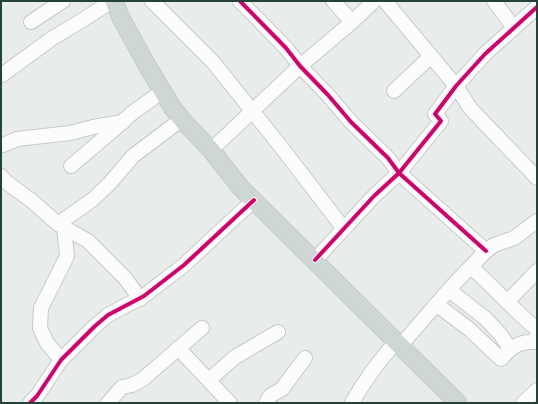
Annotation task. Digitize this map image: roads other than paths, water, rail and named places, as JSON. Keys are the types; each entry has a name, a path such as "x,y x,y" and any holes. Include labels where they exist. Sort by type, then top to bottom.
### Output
{"main road":[{"path":"113,1 148,67 172,107 211,150 241,188 458,403"}],"street":[{"path":"31,22 63,1"},
{"path":"2,75 51,39 113,1"},
{"path":"152,1 213,62 344,229"},
{"path":"240,1 286,48 300,66 351,122 388,158 399,173 486,252"},
{"path":"332,1 352,22"},
{"path":"211,150 300,66 352,22 374,1"},
{"path":"385,1 456,86 470,108 537,178"},
{"path":"494,1 514,28"},
{"path":"315,260 374,196 399,173 441,122 434,114 456,86 485,54 537,7"},
{"path":"394,91 431,56"},
{"path":"71,166 132,113 163,91"},
{"path":"61,226 110,183 133,156 182,119"},
{"path":"1,145 17,139 70,133 93,127 123,122"},
{"path":"1,176 6,182 32,201 61,226 88,241 125,278 140,299"},
{"path":"30,403 37,396 61,360 108,315 140,299 184,265 254,200"},
{"path":"352,403 376,363 398,344 486,252 494,245 514,238 537,221"},
{"path":"61,226 67,256 41,308 40,328 47,343 61,360"},
{"path":"471,267 537,329"},
{"path":"507,302 537,271"},
{"path":"449,290 485,318 500,334 510,348"},
{"path":"436,304 469,329 501,358 510,348 518,344 534,342 537,336"},
{"path":"108,403 122,387 132,385 143,379 202,328"},
{"path":"209,380 235,357 278,332"},
{"path":"178,348 230,403"},
{"path":"266,403 270,396 282,389 305,358"},
{"path":"524,403 537,390"}]}
